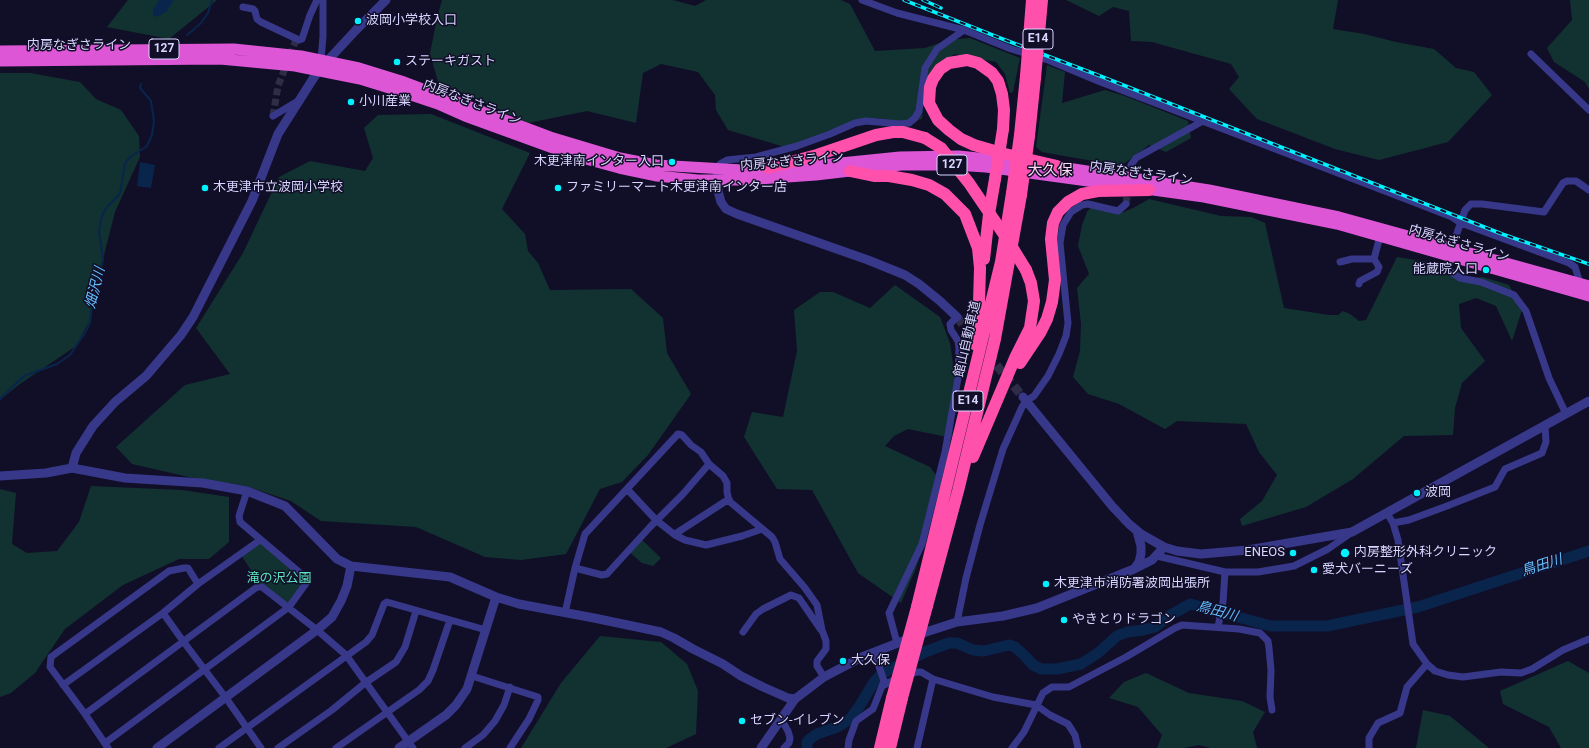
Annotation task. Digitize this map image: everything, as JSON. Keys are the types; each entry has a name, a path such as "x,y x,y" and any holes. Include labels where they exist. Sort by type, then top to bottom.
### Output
{"highway":[{"name":"館山自動車道","path":"1030,77 1032,0"},
{"name":"館山自動車道","path":"922,606 930,592 958,491 995,339 1024,135 1030,77 1042,0"},
{"name":"内房なぎさライン","path":"0,51 234,49 301,56 360,79 438,104 465,116 544,145 613,167 657,176 716,181 816,175 926,164 986,167 1204,197 1337,224 1589,296"},
{"name":"内房なぎさライン","path":"0,61 220,59 268,63 322,64 359,68 401,81 550,137 597,152 656,165 717,169 768,168 900,157 958,156 1057,166 1209,190 1340,216 1584,285"},
{"path":"956,448 976,335 988,214 995,178 1003,128 1004,110 1002,94 998,81 992,73 978,63 967,60 949,63 940,69 933,79 930,88 929,103 938,120 949,130 961,139 974,145 1005,154 1057,166"},
{"path":"768,168 817,155 876,135 903,132 925,138 941,148 970,183 1004,233 1026,270 1031,283 1034,301 1030,328 1015,358 976,448 930,592"},
{"path":"850,171 874,176 889,176 912,180 929,185 945,194 954,202 965,214 978,248 980,268 979,304"},
{"path":"993,409 1015,370 1040,333 1047,319 1052,302 1055,280 1051,239 1053,223 1058,212 1068,202 1082,194 1098,191 1149,190"},
{"name":"館山自動車道","path":"880,748 897,698 922,606 945,488 1001,262 1016,194"},
{"name":"館山自動車道","path":"890,748 897,698"}],"street":[{"path":"243,7 255,11 257,19 261,22 296,40 301,40 317,0"},
{"path":"322,64 323,0"},
{"path":"72,468 76,453 93,426 115,402 146,376 181,335 193,317 252,201 278,134 322,64 386,0"},
{"path":"862,0 897,13 964,30 1011,49 1048,60 1452,217 1460,223 1569,263 1575,268 1584,285"},
{"path":"897,643 889,612 922,544 946,452 958,378 958,340 951,330 950,324 956,317 940,301 905,275 868,260 726,209 721,202 716,181 717,169 720,164 727,160 756,157 797,146 855,123 866,121 901,124 909,123 915,118 919,111 925,68 936,49 964,30"},
{"path":"1531,54 1589,110"},
{"path":"273,116 299,100"},
{"path":"1131,165 1136,158 1203,121"},
{"path":"1455,239 1465,210 1471,204 1544,212 1564,183 1567,181 1576,181 1589,190"},
{"path":"958,622 972,556 1003,449 1025,399 1034,396 1048,376 1066,336 1068,323 1060,243 1063,226 1071,212 1082,205 1088,204 1118,211 1126,204"},
{"path":"1359,284 1360,281 1376,272 1379,267 1374,259 1380,236"},
{"path":"1340,262 1352,259 1374,259"},
{"path":"1448,264 1448,270 1460,278 1481,282 1514,295 1526,311 1549,378 1566,414"},
{"path":"1025,399 1112,506 1138,531 1164,547 1178,551 1201,554 1248,550 1352,532"},
{"path":"1157,556 1225,572 1258,572 1294,566 1328,549 1352,532 1589,401"},
{"path":"1393,523 1409,520 1495,487 1505,469 1542,453 1546,442 1545,426"},
{"path":"565,613 575,568 585,534 678,434 682,435 691,445 697,448 710,464 723,476 727,483 729,499 772,537 780,559 805,588 817,605 822,630 826,641 826,649 817,661 817,666 824,677"},
{"path":"575,568 602,575 607,574 710,464"},
{"path":"0,476 46,473 72,468 125,478 202,483 247,491 285,506 337,559 351,566 450,577 496,597 519,604 661,632 723,664 741,676 788,698 795,699"},
{"path":"627,489 656,520 685,540 706,545 742,536 762,529"},
{"path":"198,584 188,568 168,570 51,657 50,667 107,745 288,607 308,582 306,578 240,522 239,516 247,491"},
{"path":"675,534 729,499"},
{"path":"1387,513 1393,523 1398,540 1413,644 1427,664 1436,671 1448,675 1463,677 1502,672 1522,673 1532,669 1563,650 1589,639"},
{"path":"1134,569 1139,562 1141,554 1138,531"},
{"path":"63,685 163,613 198,584 260,540"},
{"path":"762,748 795,699 824,677 862,657 958,622 1003,616 1037,608 1134,569 1157,556 1164,547"},
{"path":"157,748 317,630 332,617 342,601 351,566"},
{"path":"1218,625 1223,602 1225,572"},
{"path":"85,714 257,587 262,587 346,655 410,745"},
{"path":"743,632 756,614 791,595 799,598 822,630"},
{"path":"399,748 410,745 446,715 456,705 467,689 496,597"},
{"path":"219,748 366,642 372,635 384,604 387,602 486,630"},
{"path":"278,748 396,662 406,647 416,611"},
{"path":"163,613 261,748"},
{"path":"336,748 419,690 428,681 434,670 450,620"},
{"path":"1012,748 1024,732 1043,693 1052,688 1069,687 1182,625 1218,625 1260,633 1268,641 1271,670 1270,697 1272,710"},
{"path":"848,748 849,740 856,721 873,709 884,681 874,652"},
{"path":"1369,748 1369,738 1378,722 1400,713 1407,687 1427,664"},
{"path":"882,686 900,677 921,672 933,679 993,697 1036,705 1050,715 1068,724 1075,735 1078,748"},
{"path":"472,676 538,697 538,700 521,732 510,748"},
{"path":"917,748 933,679"},
{"path":"465,748 483,735 495,721 504,705 510,687"},
{"path":"781,720 788,731 790,738 784,748"}],"green space":[{"path":"128,0 217,0 169,39 107,27"},
{"path":"442,0 673,0 695,6 706,0 841,0 850,4 875,51 925,48 948,40 970,38 1020,58 1013,92 1010,93 1005,74 996,62 955,54 935,66 924,98 922,119 909,122 874,118 788,148 728,130 716,110 715,95 698,72 661,64 643,73 636,123 587,111 528,123 438,82 430,53"},
{"path":"1066,0 1338,0 1333,29 1434,49 1456,68 1474,72 1492,95 1448,142 1379,160 1335,149 1257,119 1229,89 1239,77 1231,64 1152,42 1131,41 1129,11 1113,7 1099,16"},
{"path":"1570,0 1589,0 1589,89 1585,82 1554,62 1547,48 1572,20"},
{"path":"1047,65 1065,72 1062,103 1105,90 1125,96 1188,121 1191,138 1166,152 1149,145 1121,166 1042,152 1036,147"},
{"path":"0,73 30,73 80,82 96,99 121,110 139,136 140,157 115,212 94,294 89,322 76,346 20,384 0,400"},
{"path":"431,114 530,153 502,209 525,234 528,251 538,263 550,290 631,289 663,318 667,353 691,394 648,455 622,482 600,489 566,554 521,560 485,557 416,527 321,521 291,501 246,486 189,477 132,464 116,447 185,385 230,374 196,328 243,253 279,177 310,161 365,171 373,158 364,128 378,115"},
{"path":"1149,199 1221,216 1251,217 1265,223 1284,308 1329,315 1338,315 1343,311 1359,321 1366,320 1397,257 1435,263 1446,275 1474,278 1483,277 1509,285 1522,310 1512,341 1496,306 1476,298 1459,304 1461,328 1485,361 1462,383 1455,408 1453,435 1404,436 1353,479 1306,507 1242,526 1240,519 1262,501 1277,475 1259,452 1246,424 1177,421 1165,429 1119,404 1088,394 1073,377 1080,351 1081,324 1077,288 1089,274 1078,246 1082,225 1087,212 1095,202 1124,212"},
{"path":"895,285 940,317 950,343 957,391 952,438 908,429 894,436 885,446 930,467 942,483 916,568 901,603 858,573 812,490 777,489 744,437 752,412 783,417 797,351 794,310 820,292 833,292 870,308"},
{"path":"91,486 182,490 229,497 229,542 209,559 179,559 123,585 65,629 35,673 11,693 0,697 0,489 16,493 12,544 27,553 57,551 79,522"},
{"path":"640,538 661,558 653,566 642,563 628,551"},
{"name":"滝の沢公園","path":"260,540 307,582 289,607 262,587 241,555"},
{"path":"600,636 661,642 687,664 698,691 696,734 666,748 521,748 561,683"},
{"path":"1568,661 1589,673 1589,748 1561,748 1549,727 1503,704 1500,691"},
{"path":"1146,673 1189,693 1242,701 1265,712 1253,732 1257,748 1211,748 1199,745 1184,748 1157,748 1162,735 1138,707 1109,698 1124,682"},
{"path":"1423,710 1450,716 1489,748 1416,748"}],"water":[{"path":"159,0 174,0 166,12 156,17 153,15 153,10"},
{"path":"140,162 155,165 151,188 137,186"}],"waterway":[{"name":"畑沢川","path":"187,35 200,24 208,13 212,0"},
{"name":"畑沢川","path":"0,399 24,376 57,364 70,355 90,323 94,288 101,270 103,259 99,231 102,216 106,208 120,194 125,163 130,157 147,146 152,135 154,121 151,101 140,88 141,84"},
{"name":"鳥田川","path":"807,748 807,742 811,738 817,734 837,727 850,719 874,682 883,673 925,652 949,643 957,643 973,650 984,651 1009,645 1015,647 1033,665 1041,669 1057,669 1081,664 1098,653 1117,636 1127,632 1155,627 1169,616 1190,604 1271,626 1327,626 1418,607 1589,551"}],"tunnel":[{"path":"273,116 278,86 296,40"},
{"path":"1126,204 1131,165"},
{"path":"957,317 977,342"},
{"path":"988,355 1023,397"}],"railway":[{"path":"904,0 1502,234 1589,264"},
{"path":"923,0 941,8"}],"place":[{"name":"波岡小学校入口","path":"358,21"},
{"name":"ステーキガスト","path":"397,62"},
{"name":"小川産業","path":"351,102"},
{"name":"木更津南インター入口","path":"672,162"},
{"name":"木更津市立波岡小学校","path":"205,188"},
{"name":"ファミリーマート木更津南インター店","path":"558,188"},
{"name":"能蔵院入口","path":"1486,270"},
{"name":"波岡","path":"1417,493"},
{"name":"ENEOS","path":"1293,553"},
{"name":"内房整形外科クリニック","path":"1345,553"},
{"name":"愛犬バーニーズ","path":"1314,570"},
{"name":"木更津市消防署波岡出張所","path":"1046,584"},
{"name":"やきとりドラゴン","path":"1064,620"},
{"name":"大久保","path":"843,661"},
{"name":"セブン-イレブン","path":"742,721"}],"district":[{"name":"大久保","path":"1050,171"}]}
